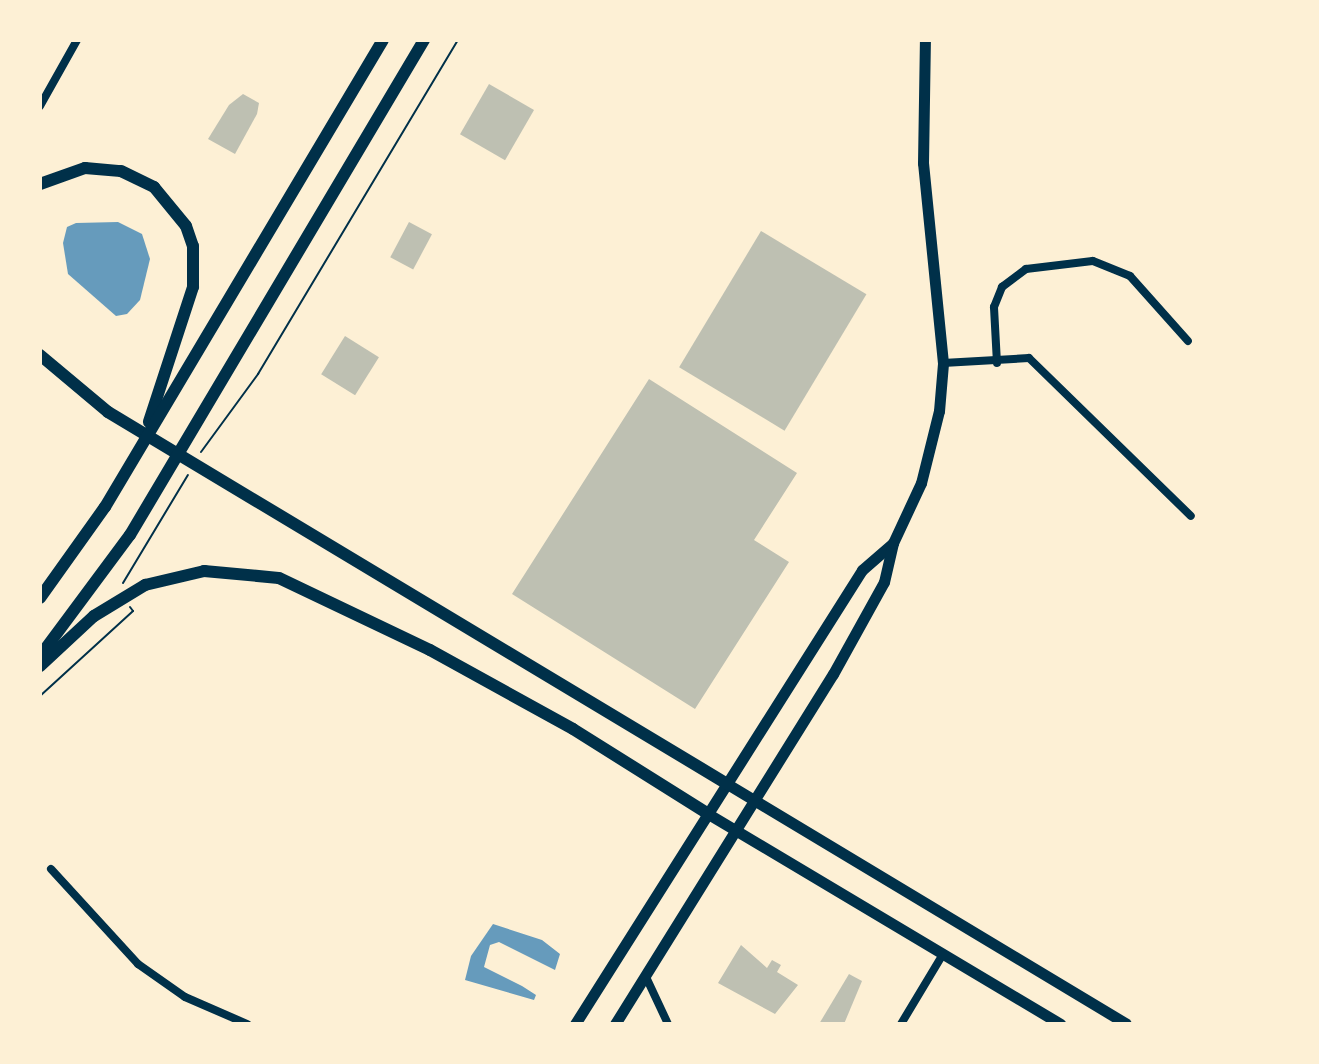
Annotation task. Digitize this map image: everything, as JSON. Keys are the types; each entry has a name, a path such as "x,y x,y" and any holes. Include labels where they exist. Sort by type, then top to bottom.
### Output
{"highway":[{"path":"40,598 140,447 383,40"},
{"path":"40,656 130,535 424,40"},
{"path":"40,184 85,168 121,171 165,196 186,226 193,246 193,287 140,447"},
{"path":"40,355 108,412 729,785"},
{"path":"40,666 94,616 145,585 204,571 279,578 454,663 710,815"}],"main road":[{"path":"615,1024 757,802 884,582 893,543 932,447 943,363 923,163 925,40"},
{"path":"575,1024 729,785 862,570 893,543"},
{"path":"729,785 1126,1024"},
{"path":"710,815 1060,1024"}],"street":[{"path":"40,106 77,40"},
{"path":"997,363 994,307 1002,287 1026,269 1093,261 1130,276 1188,341"},
{"path":"943,363 997,363 1029,358 1191,516"},
{"path":"51,869 138,964 197,1003 247,1024"},
{"path":"901,1024 943,954"},
{"path":"646,977 668,1024"}],"path":[{"path":"201,453 258,374 458,40"},
{"path":"124,587 193,466"},
{"path":"40,696 131,609"}],"water":[{"path":"118,222 142,234 150,259 140,300 127,314 116,316 68,274 63,243 67,227 76,223"},
{"path":"493,924 542,940 560,954 555,970 499,942 490,945 484,967 536,995 534,1000 465,980 471,956"}],"building":[{"path":"489,84 534,110 505,160 460,134"},
{"path":"243,94 259,103 257,114 235,154 208,139 229,105"},
{"path":"409,222 432,234 413,270 390,257"},
{"path":"761,231 866,294 785,431 679,367"},
{"path":"345,336 379,357 355,395 321,374"},
{"path":"649,379 797,473 754,540 789,562 695,709 512,594"},
{"path":"741,945 767,968 772,960 781,965 777,972 798,985 775,1014 718,983"},
{"path":"849,974 862,981 844,1024 819,1024"}]}
